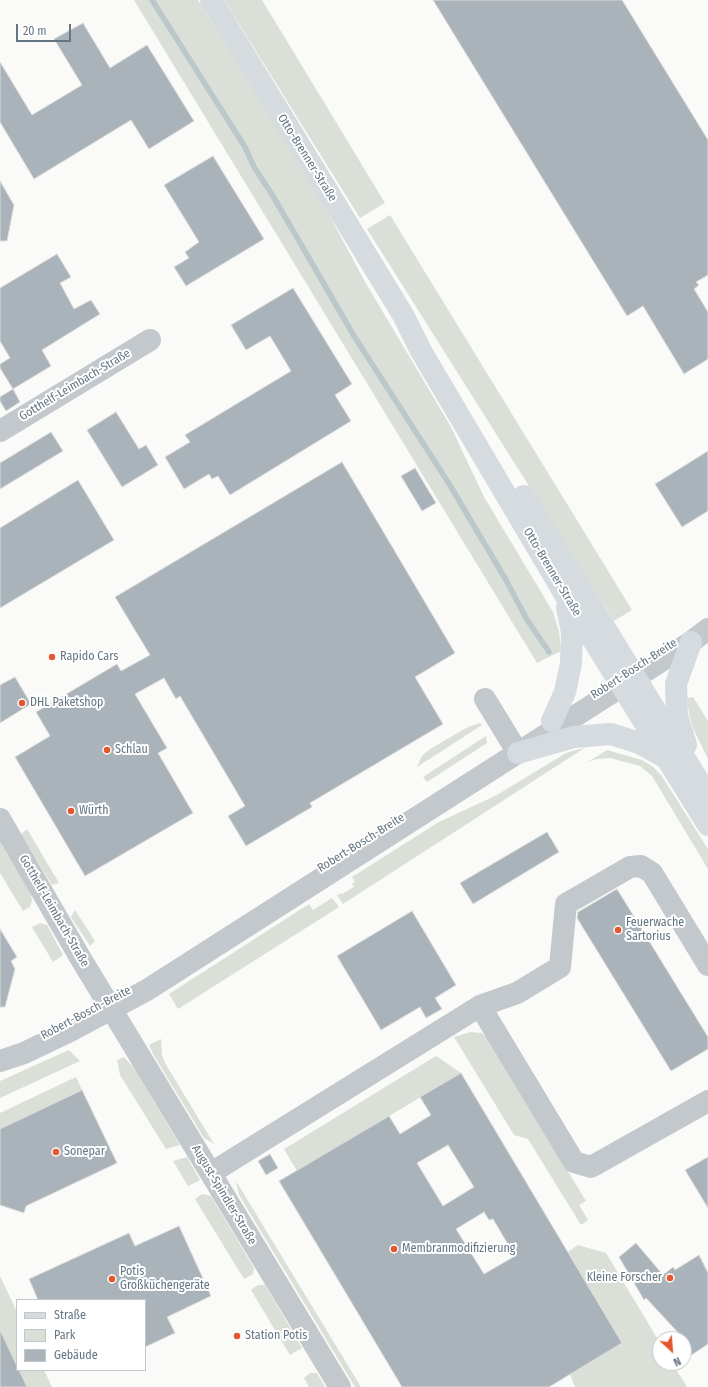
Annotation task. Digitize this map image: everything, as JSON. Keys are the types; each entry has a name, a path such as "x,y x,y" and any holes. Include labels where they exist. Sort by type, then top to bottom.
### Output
{"main road":[{"name":"Otto-Brenner-Straße","path":"211,0 404,315 436,377 564,592 627,678 694,773 708,796"},
{"name":"Otto-Brenner-Straße","path":"404,315 428,346 627,678 667,758 708,825"},
{"path":"552,721 565,692 571,663 572,633 564,592"},
{"path":"691,642 676,684 676,699 677,715 694,773"},
{"path":"516,749 574,737 611,734 639,743 667,758"}],"street":[{"name":"Gotthelf-Leimbach-Straße","path":"0,431 150,340"},
{"name":"Robert-Bosch-Breite","path":"6,1059 21,1047 147,990 627,678 684,636 708,624"},
{"name":"Robert-Bosch-Breite","path":"516,749 552,721 691,642 708,629"},
{"path":"485,699 516,749"},
{"name":"Gotthelf-Leimbach-Straße","path":"0,819 26,862 49,906 110,1007"},
{"path":"211,1173 480,1006 517,993 560,967 566,904 620,872 636,866 647,869 652,873 708,965"},
{"path":"480,1006 574,1162 591,1167 708,1101"},
{"name":"August-Spindler-Straße","path":"110,1007 340,1387"}],"green space":[{"path":"134,0 198,0 320,198 364,280 451,427 484,497 553,612 559,631 561,651 537,663"},
{"path":"224,0 262,0 385,203 360,218"},
{"path":"390,215 632,610 614,621 367,229"},
{"path":"693,697 708,721 708,759 693,728 689,713 687,698"},
{"path":"480,723 482,725 417,767 422,756 430,749 468,727"},
{"path":"486,736 487,743 427,782 423,777"},
{"path":"586,747 343,904 337,895 342,894 354,887 352,884 355,882 352,877 439,822 497,795 566,753"},
{"path":"607,750 642,760 652,766 661,775 708,849 708,869 652,776 640,766 610,758 597,759 588,762"},
{"path":"27,829 59,883 52,885 21,834"},
{"path":"0,838 30,889 32,900 30,907 23,911 0,873"},
{"path":"332,898 339,907 178,1009 169,994 309,904 313,910"},
{"path":"75,910 95,941 90,946 71,917"},
{"path":"40,923 47,925 63,955 53,962 32,927"},
{"path":"470,1032 482,1033 487,1038 586,1201 579,1205 588,1220 581,1225 528,1139 514,1135 454,1037"},
{"path":"161,1039 162,1055 165,1063 214,1144 204,1138 153,1054 149,1045"},
{"path":"69,1050 80,1061 0,1098 0,1081"},
{"path":"436,1056 461,1073 297,1171 284,1149"},
{"path":"124,1057 135,1069 180,1145 166,1149 120,1075 117,1060"},
{"path":"76,1077 82,1090 0,1129 0,1113"},
{"path":"187,1157 200,1180 188,1186 173,1161"},
{"path":"236,1181 361,1387 355,1387 239,1195"},
{"path":"202,1194 211,1196 254,1268 253,1274 244,1279 195,1199"},
{"path":"578,1245 606,1253 653,1331 652,1371 677,1371 687,1387 575,1387 570,1374 622,1343 568,1252"},
{"path":"0,1276 16,1310 16,1364 0,1330"},
{"path":"258,1285 265,1285 302,1348 290,1355 251,1290"},
{"path":"19,1371 44,1371 52,1387 27,1387"},
{"path":"310,1373 317,1373 325,1387 309,1387 304,1378"}],"building":[{"path":"433,0 622,0 708,140 708,275 696,282 699,285 694,289 708,312 708,359 684,374 643,306 627,316"},
{"path":"83,23 110,68 147,45 194,121 149,149 131,120 34,179 0,122 0,62 32,115 82,85 54,39"},
{"path":"213,156 264,239 186,286 174,267 189,258 185,252 199,242 164,185"},
{"path":"0,181 14,205 7,241 0,241"},
{"path":"57,254 71,277 60,283 74,309 91,300 100,314 42,350 51,366 13,389 0,368 0,364 10,358 0,341 0,288"},
{"path":"293,288 352,384 335,395 351,421 230,495 218,476 212,479 209,474 184,489 165,457 190,442 185,435 291,371 270,336 246,350 231,325"},
{"path":"13,389 20,402 6,411 0,401 0,397"},
{"path":"116,412 139,449 146,445 158,465 122,487 87,430"},
{"path":"51,432 63,451 0,489 0,463"},
{"path":"708,451 708,511 682,527 655,484"},
{"path":"342,462 455,653 415,677 443,724 310,803 312,807 246,846 228,816 245,806 180,696 176,699 164,678 135,694 167,748 158,753 193,813 85,876 15,757 50,736 36,712 117,664 121,671 150,655 115,597"},
{"path":"415,468 436,503 422,511 401,476"},
{"path":"78,480 114,540 0,608 0,528"},
{"path":"15,677 31,704 0,723 0,685"},
{"path":"547,832 559,852 473,904 460,883"},
{"path":"617,889 708,1037 708,1049 671,1071 577,918 578,912"},
{"path":"412,911 456,985 435,998 442,1009 426,1018 420,1007 381,1030 337,956"},
{"path":"0,929 17,957 11,961 15,969 5,1007 0,1007"},
{"name":"Membranmodifizierung","path":"461,1073 622,1343 549,1387 402,1387 279,1181 389,1116 400,1134 431,1115 420,1097","holes":["448,1145 474,1187 443,1206 417,1163","484,1212 489,1220 493,1219 515,1256 484,1274 456,1229"]},
{"name":"Sonepar","path":"82,1090 117,1163 26,1206 24,1213 0,1205 0,1129"},
{"path":"270,1154 278,1168 266,1175 258,1161"},
{"path":"708,1157 708,1208 685,1170"},
{"path":"179,1226 211,1296 167,1317 175,1333 146,1347 146,1299 38,1299 29,1279 129,1233 135,1246"},
{"path":"636,1243 663,1275 673,1267 675,1270 699,1255 708,1273 708,1344 692,1355 692,1331 677,1331 646,1298 644,1300 619,1257"},
{"path":"0,1330 16,1364 16,1371 19,1371 27,1387 0,1387"}],"waterway":[{"path":"152,0 245,147 254,167 273,196 354,336 448,482 506,580 526,618 549,652"}],"place":[{"name":"Rapido Cars","path":"52,657"},
{"name":"DHL Paketshop","path":"22,703"},
{"name":"Schlau","path":"107,750"},
{"name":"Würth","path":"71,811"},
{"name":"Feuerwache Sartorius","path":"618,930"},
{"name":"Sonepar","path":"56,1152"},
{"name":"Membranmodifizierung","path":"394,1249"},
{"name":"Kleine Forscher","path":"670,1278"},
{"name":"Potis Großküchengeräte","path":"112,1279"},
{"name":"Station Potis","path":"237,1336"}]}
